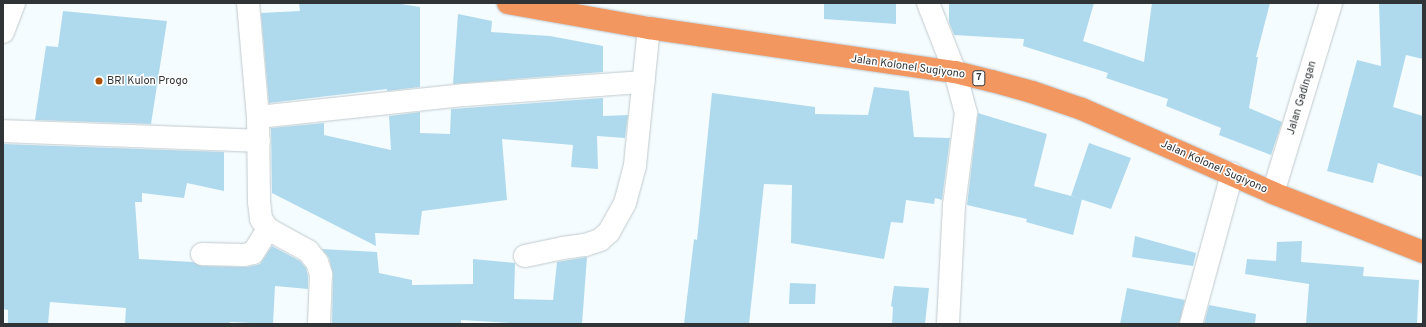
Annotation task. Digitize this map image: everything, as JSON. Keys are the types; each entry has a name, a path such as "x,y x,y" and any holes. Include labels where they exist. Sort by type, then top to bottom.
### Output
{"highway":[{"name":"Jalan Kolonel Sugiyono","path":"508,3 649,28 955,72 1032,92 1082,109 1274,193 1423,252"}],"street":[{"path":"3,32 14,3"},
{"path":"248,3 258,117 259,202 261,219 268,229 308,251 317,262 321,274 319,324"},
{"path":"928,3 955,72 966,114 954,205 948,324"},
{"name":"Jalan Gadingan","path":"1274,193 1331,3"},
{"path":"525,256 595,242 609,232 625,203 635,165 649,28"},
{"path":"258,117 465,95 644,82"},
{"path":"3,131 259,141"},
{"path":"1191,324 1232,174"},
{"path":"202,254 244,255 253,253 268,229"}],"building":[{"path":"299,3 395,3 420,7 420,87 387,91 387,89 269,103 261,13 300,11"},
{"path":"824,3 896,3 896,24 824,19"},
{"path":"949,3 1094,3 1083,41 1144,62 1152,3 1270,3 1256,57 1258,57 1249,108 1282,122 1271,155 1219,135 1221,128 1166,106 1168,99 1106,78 1108,73 1023,46 1024,39 954,35 949,22"},
{"path":"1379,3 1423,3 1423,59 1406,55 1393,107 1423,116 1423,177 1378,163 1373,183 1327,171 1357,60 1381,66"},
{"name":"BRI Kulon Progo","path":"63,11 167,21 151,124 35,120 46,46 58,47"},
{"path":"458,14 492,21 491,32 550,36 603,46 603,72 453,84"},
{"path":"874,87 909,91 914,137 950,138 942,200 935,198 934,204 906,200 903,223 891,222 884,259 791,243 792,185 764,184 749,324 684,324 694,239 697,240 712,93 815,107 815,114 868,115"},
{"path":"603,98 603,116 628,115 625,138 597,136 598,169 571,167 573,145 502,139 507,200 422,211 419,235 375,233 376,246 272,193 271,128 324,123 324,135 391,150 389,116 420,112 420,133 450,134 451,109"},
{"path":"978,113 1047,134 1034,186 1082,199 1073,235 1026,222 1027,219 967,205"},
{"path":"1089,143 1131,158 1111,209 1071,196"},
{"path":"3,144 224,152 224,191 187,183 184,198 142,193 142,202 135,202 139,259 193,262 202,266 247,267 260,264 272,246 300,261 306,268 308,276 308,289 275,286 273,324 230,322 229,324 125,324 126,308 50,302 48,324 8,324 8,310 3,309"},
{"path":"1135,236 1196,253 1193,266 1132,257"},
{"path":"1302,241 1301,262 1364,267 1363,276 1419,280 1417,324 1306,324 1309,284 1245,274 1247,259 1276,261 1277,242"},
{"path":"322,249 377,252 379,273 412,280 412,285 473,284 473,259 515,263 514,299 553,300 557,262 587,257 582,324 524,324 461,320 461,324 332,324 333,274 329,258"},
{"path":"790,283 816,284 815,304 789,304"},
{"path":"894,286 929,288 925,324 892,324 893,307 891,306"},
{"path":"1127,288 1185,300 1179,324 1120,324"},
{"path":"1209,305 1256,314 1255,324 1204,324"}],"place":[{"name":"BRI Kulon Progo","path":"99,81"}]}
